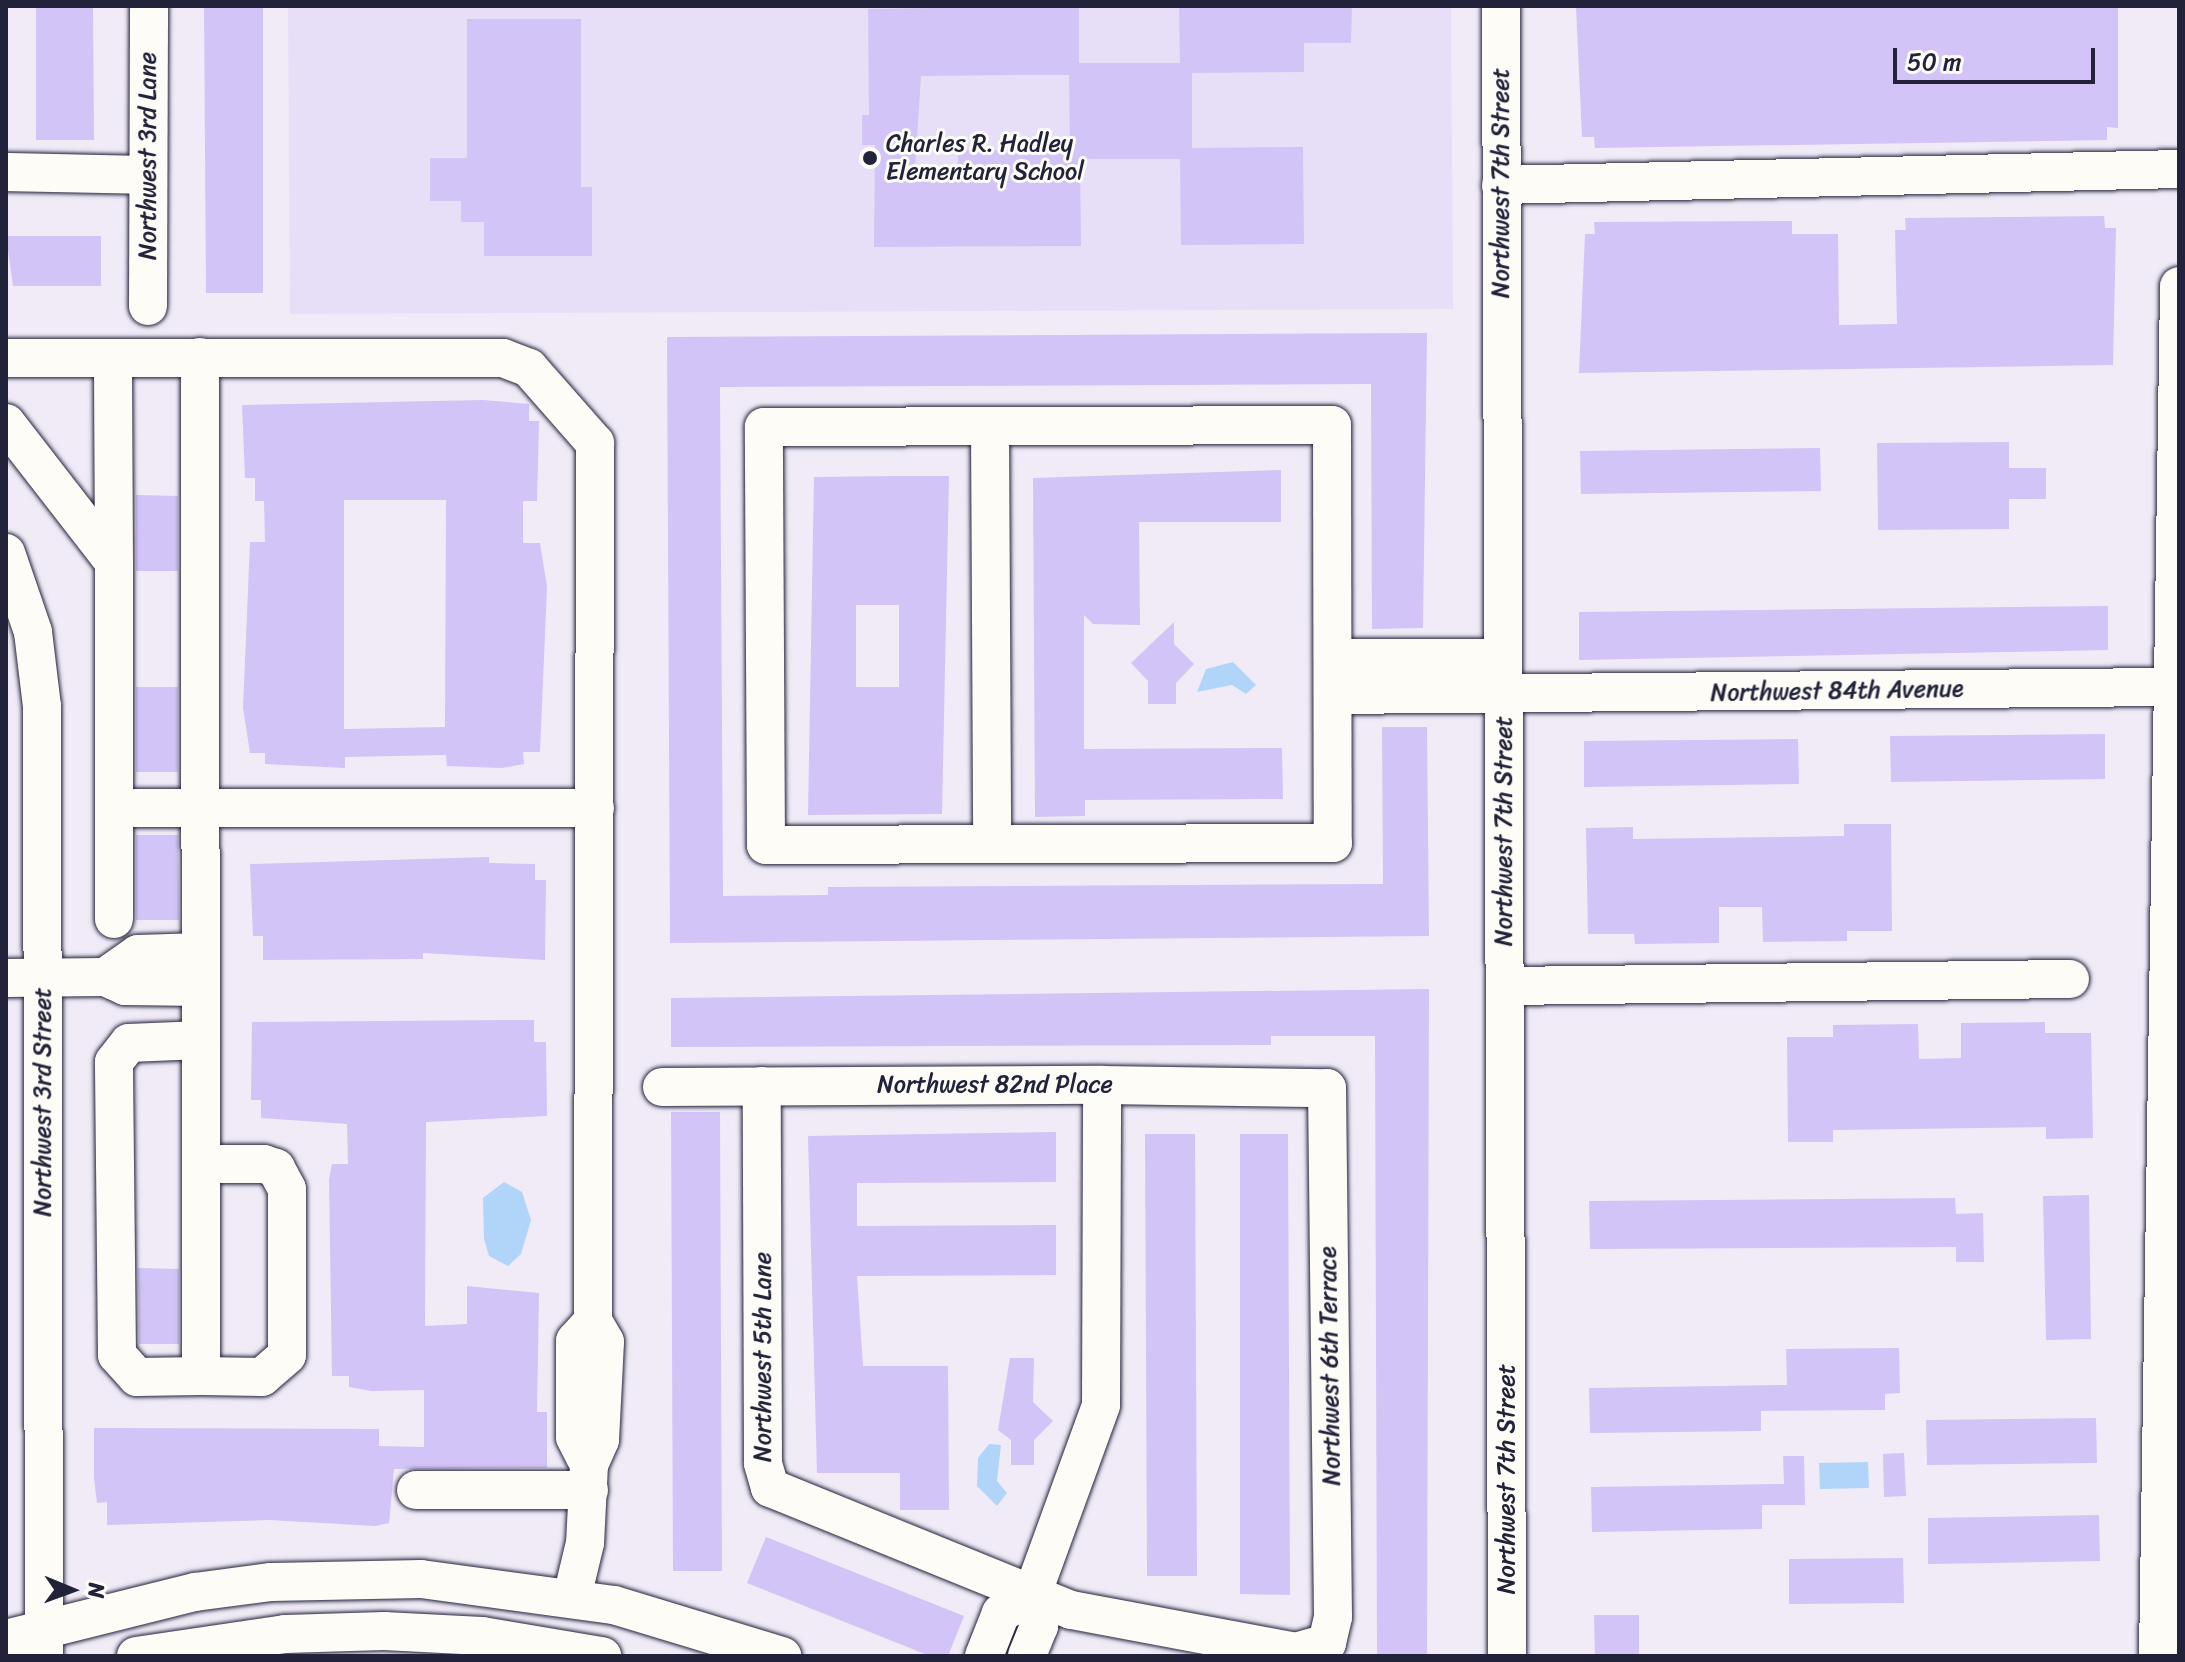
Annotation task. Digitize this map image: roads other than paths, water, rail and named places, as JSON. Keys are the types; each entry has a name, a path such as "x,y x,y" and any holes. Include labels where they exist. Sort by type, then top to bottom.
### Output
{"street":[{"name":"Northwest 3rd Lane","path":"148,306 149,6"},
{"name":"Northwest 7th Street","path":"1501,6 1507,1656"},
{"path":"1501,185 2179,169"},
{"path":"6,172 148,175"},
{"path":"2158,1656 2179,286"},
{"path":"200,357 201,1376"},
{"path":"6,358 503,358 529,368 588,432 598,455 593,1321 605,1342 600,1440 589,1478 572,1597"},
{"path":"113,358 114,919"},
{"path":"6,423 114,562"},
{"path":"1332,425 1333,843 766,845 764,427 990,426 1332,425"},
{"path":"990,426 992,844"},
{"name":"Northwest 3rd Street","path":"6,553 39,664 44,1641"},
{"path":"1333,658 1503,658"},
{"name":"Northwest 84th Avenue","path":"1333,695 2171,687"},
{"path":"116,808 595,808"},
{"path":"6,978 105,977 125,986 201,970"},
{"path":"1505,986 2070,979"},
{"path":"201,1040 140,1040 118,1050 114,1062 117,1355 137,1377 262,1377 287,1355 283,1176 264,1164 201,1164"},
{"path":"1027,1656 1039,1626 1032,1595 1101,1405 1102,1085"},
{"name":"Northwest 82nd Place","path":"662,1087 1102,1085 1327,1088"},
{"name":"Northwest 5th Lane","path":"762,1086 763,1463 770,1488 1032,1595"},
{"name":"Northwest 6th Terrace","path":"1032,1595 1071,1610 1296,1652 1327,1643 1333,1617 1327,1088"},
{"path":"416,1490 589,1478"},
{"path":"6,1639 44,1641 271,1582 421,1579 572,1597 663,1616 782,1656"},
{"path":"984,1656 1001,1613 1032,1595"},
{"path":"136,1656 285,1634 384,1631 482,1636 602,1656"}],"water":[{"path":"1233,662 1256,685 1246,694 1232,685 1197,692 1206,669"},
{"path":"504,1182 522,1192 531,1220 521,1254 508,1266 489,1256 484,1239 483,1198"},
{"path":"989,1444 1001,1445 997,1481 1007,1493 997,1506 977,1486 978,1458"},
{"path":"1868,1462 1869,1488 1820,1489 1819,1463"}],"place":[{"name":"Charles R. Hadley Elementary School","path":"870,158"}]}
